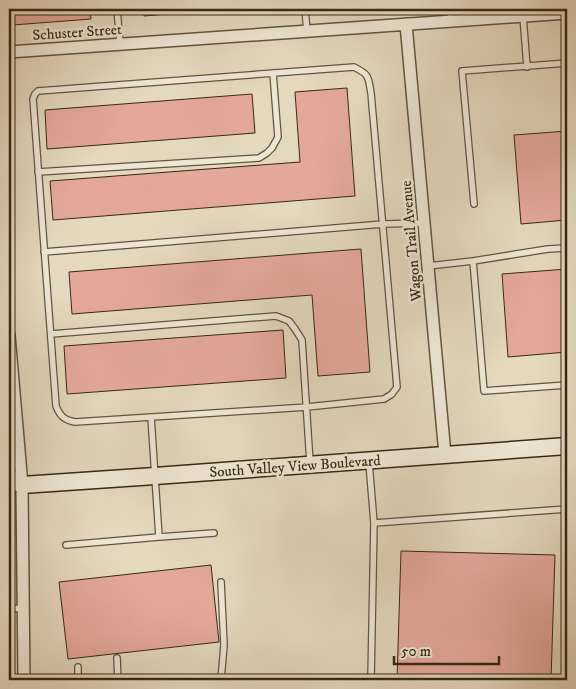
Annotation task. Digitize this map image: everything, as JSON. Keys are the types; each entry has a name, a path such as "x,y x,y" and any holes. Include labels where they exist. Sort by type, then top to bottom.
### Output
{"main road":[{"name":"South Valley View Boulevard","path":"13,486 567,446"}],"street":[{"name":"Schuster Street","path":"9,52 567,13"},
{"name":"Wagon Trail Avenue","path":"406,24 445,455"},
{"path":"9,335 13,486 23,608 24,680"}],"lane":[{"path":"118,9 120,44"},
{"path":"305,9 307,31"},
{"path":"450,9 451,21"},
{"path":"524,16 528,67"},
{"path":"474,204 462,71 567,63"},
{"path":"354,67 363,71 368,76 371,93 397,387 392,394 384,399 307,407 75,422 67,420 59,413 56,406 38,172 33,99 38,91 354,67"},
{"path":"38,172 259,158 272,148 278,138 273,73"},
{"path":"44,252 383,224 424,223"},
{"path":"428,266 567,248"},
{"path":"473,261 484,391 567,385"},
{"path":"51,334 276,316 289,321 302,340 310,465"},
{"path":"152,417 159,537"},
{"path":"368,460 374,523 371,680"},
{"path":"374,523 567,509"},
{"path":"66,544 214,533"},
{"path":"221,582 224,645 221,680"},
{"path":"9,609 23,608"},
{"path":"117,658 118,680"},
{"path":"78,667 78,680"}],"building":[{"path":"12,9 90,9 91,19 13,25"},
{"path":"144,9 225,9 144,16"},
{"path":"347,88 355,196 53,220 50,181 300,162 295,92"},
{"path":"252,94 255,133 47,149 45,110"},
{"path":"567,131 567,220 521,224 514,135"},
{"path":"361,249 370,372 318,376 312,295 72,314 69,272"},
{"path":"567,269 567,352 508,357 502,274"},
{"path":"283,330 286,378 67,394 64,346"},
{"path":"401,551 555,555 551,680 397,680"},
{"path":"211,565 219,642 68,659 59,582"}]}
